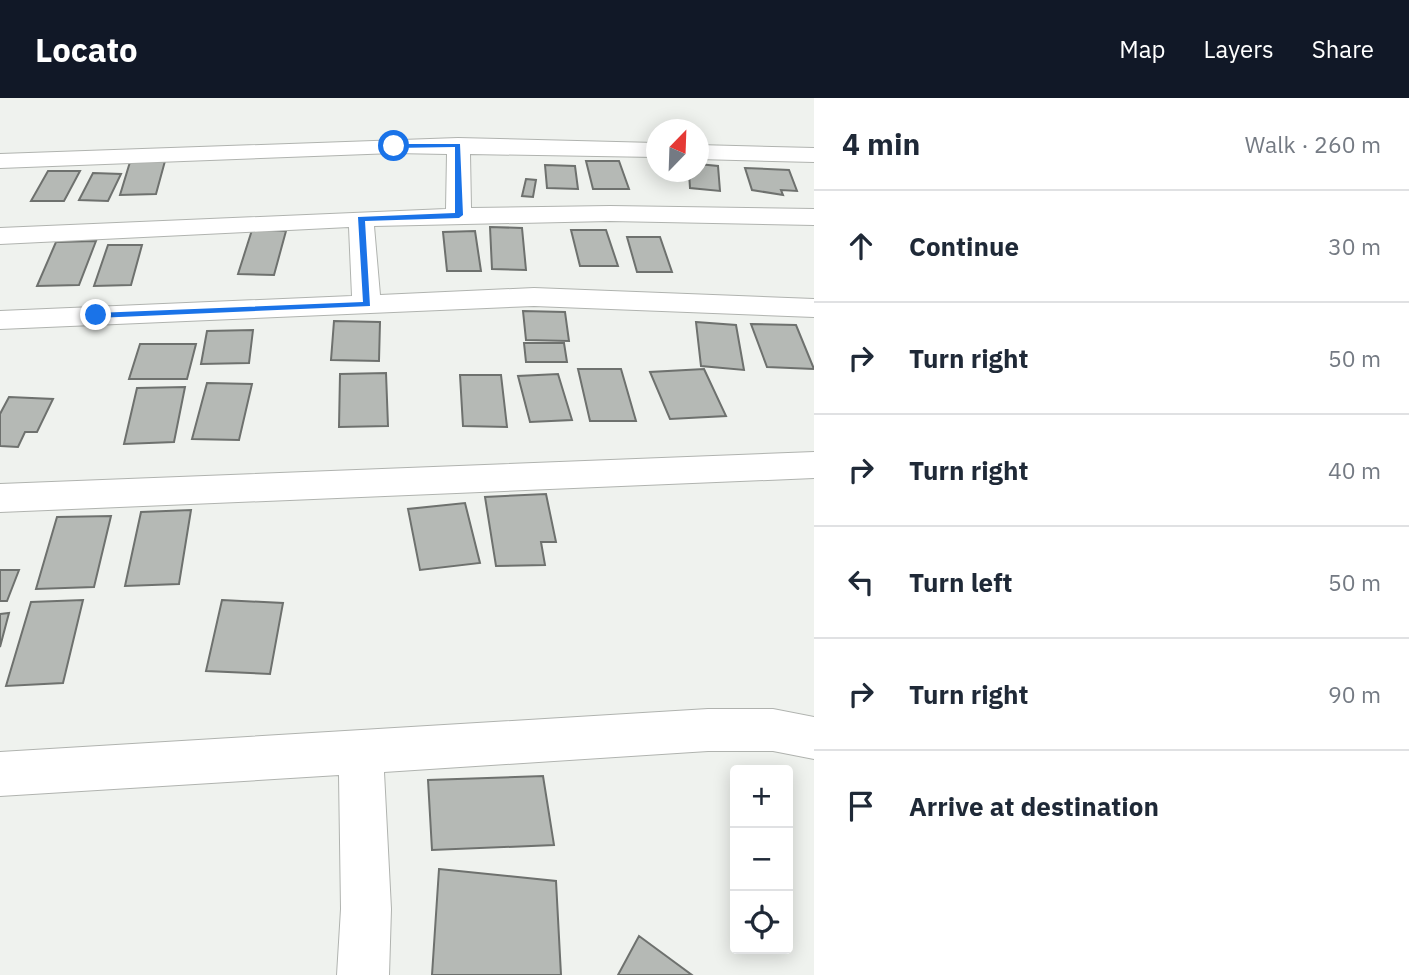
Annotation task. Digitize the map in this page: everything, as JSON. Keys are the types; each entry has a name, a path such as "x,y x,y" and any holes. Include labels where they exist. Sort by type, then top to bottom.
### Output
{"street":[{"path":"458,145 459,215"},
{"path":"0,161 458,145 646,150"},
{"path":"709,152 814,155"},
{"path":"0,236 576,212 814,217"},
{"path":"361,219 367,304"},
{"path":"0,320 534,297 814,308"},
{"path":"0,498 814,465"},
{"path":"0,774 708,730 773,730 814,738"},
{"path":"361,752 366,909 363,975"}],"building":[{"path":"165,161 156,194 120,195 130,162"},
{"path":"586,161 619,161 629,189 593,189"},
{"path":"545,165 575,166 578,189 547,188"},
{"path":"709,165 718,166 720,191 690,188 690,182 709,182"},
{"path":"745,168 789,170 797,191 781,190 783,195 752,190"},
{"path":"48,171 80,171 64,201 31,201"},
{"path":"93,173 121,174 108,201 79,200"},
{"path":"526,179 536,180 533,197 522,196"},
{"path":"490,227 522,228 526,270 492,269"},
{"path":"252,230 286,231 274,275 238,274"},
{"path":"571,230 606,230 618,266 580,266"},
{"path":"475,231 481,271 447,271 443,232"},
{"path":"627,237 660,237 672,272 637,272"},
{"path":"96,241 79,285 37,286 56,242"},
{"path":"108,245 142,245 131,285 94,286"},
{"path":"523,311 565,312 569,341 526,340"},
{"path":"334,321 380,322 379,361 331,360"},
{"path":"696,322 736,325 744,370 701,366"},
{"path":"751,324 796,325 814,369 767,367"},
{"path":"253,330 249,363 201,364 207,331"},
{"path":"524,343 564,343 567,362 526,362"},
{"path":"140,344 196,344 187,379 129,379"},
{"path":"578,369 621,369 636,421 590,421"},
{"path":"704,369 726,416 670,419 650,372"},
{"path":"386,373 388,426 339,427 340,374"},
{"path":"558,374 572,420 530,422 518,376"},
{"path":"460,375 501,375 507,427 463,426"},
{"path":"207,383 252,384 239,440 192,439"},
{"path":"185,387 174,442 124,444 137,388"},
{"path":"9,397 53,399 37,432 25,432 18,447 0,446 0,414"},
{"path":"546,494 556,542 541,542 545,565 496,566 485,497"},
{"path":"465,503 480,563 420,570 408,509"},
{"path":"191,510 179,584 125,586 141,512"},
{"path":"111,516 94,587 36,589 57,517"},
{"path":"0,570 19,570 7,601 0,601"},
{"path":"83,600 63,683 6,686 31,602"},
{"path":"222,600 283,603 270,674 206,671"},
{"path":"9,613 0,647 0,614"},
{"path":"543,776 554,845 432,850 428,780"},
{"path":"439,869 556,881 561,975 432,975"},
{"path":"639,936 692,975 618,975"}],"route":[{"path":"96,315 367,304 361,219 459,215 458,145 394,146"}]}
